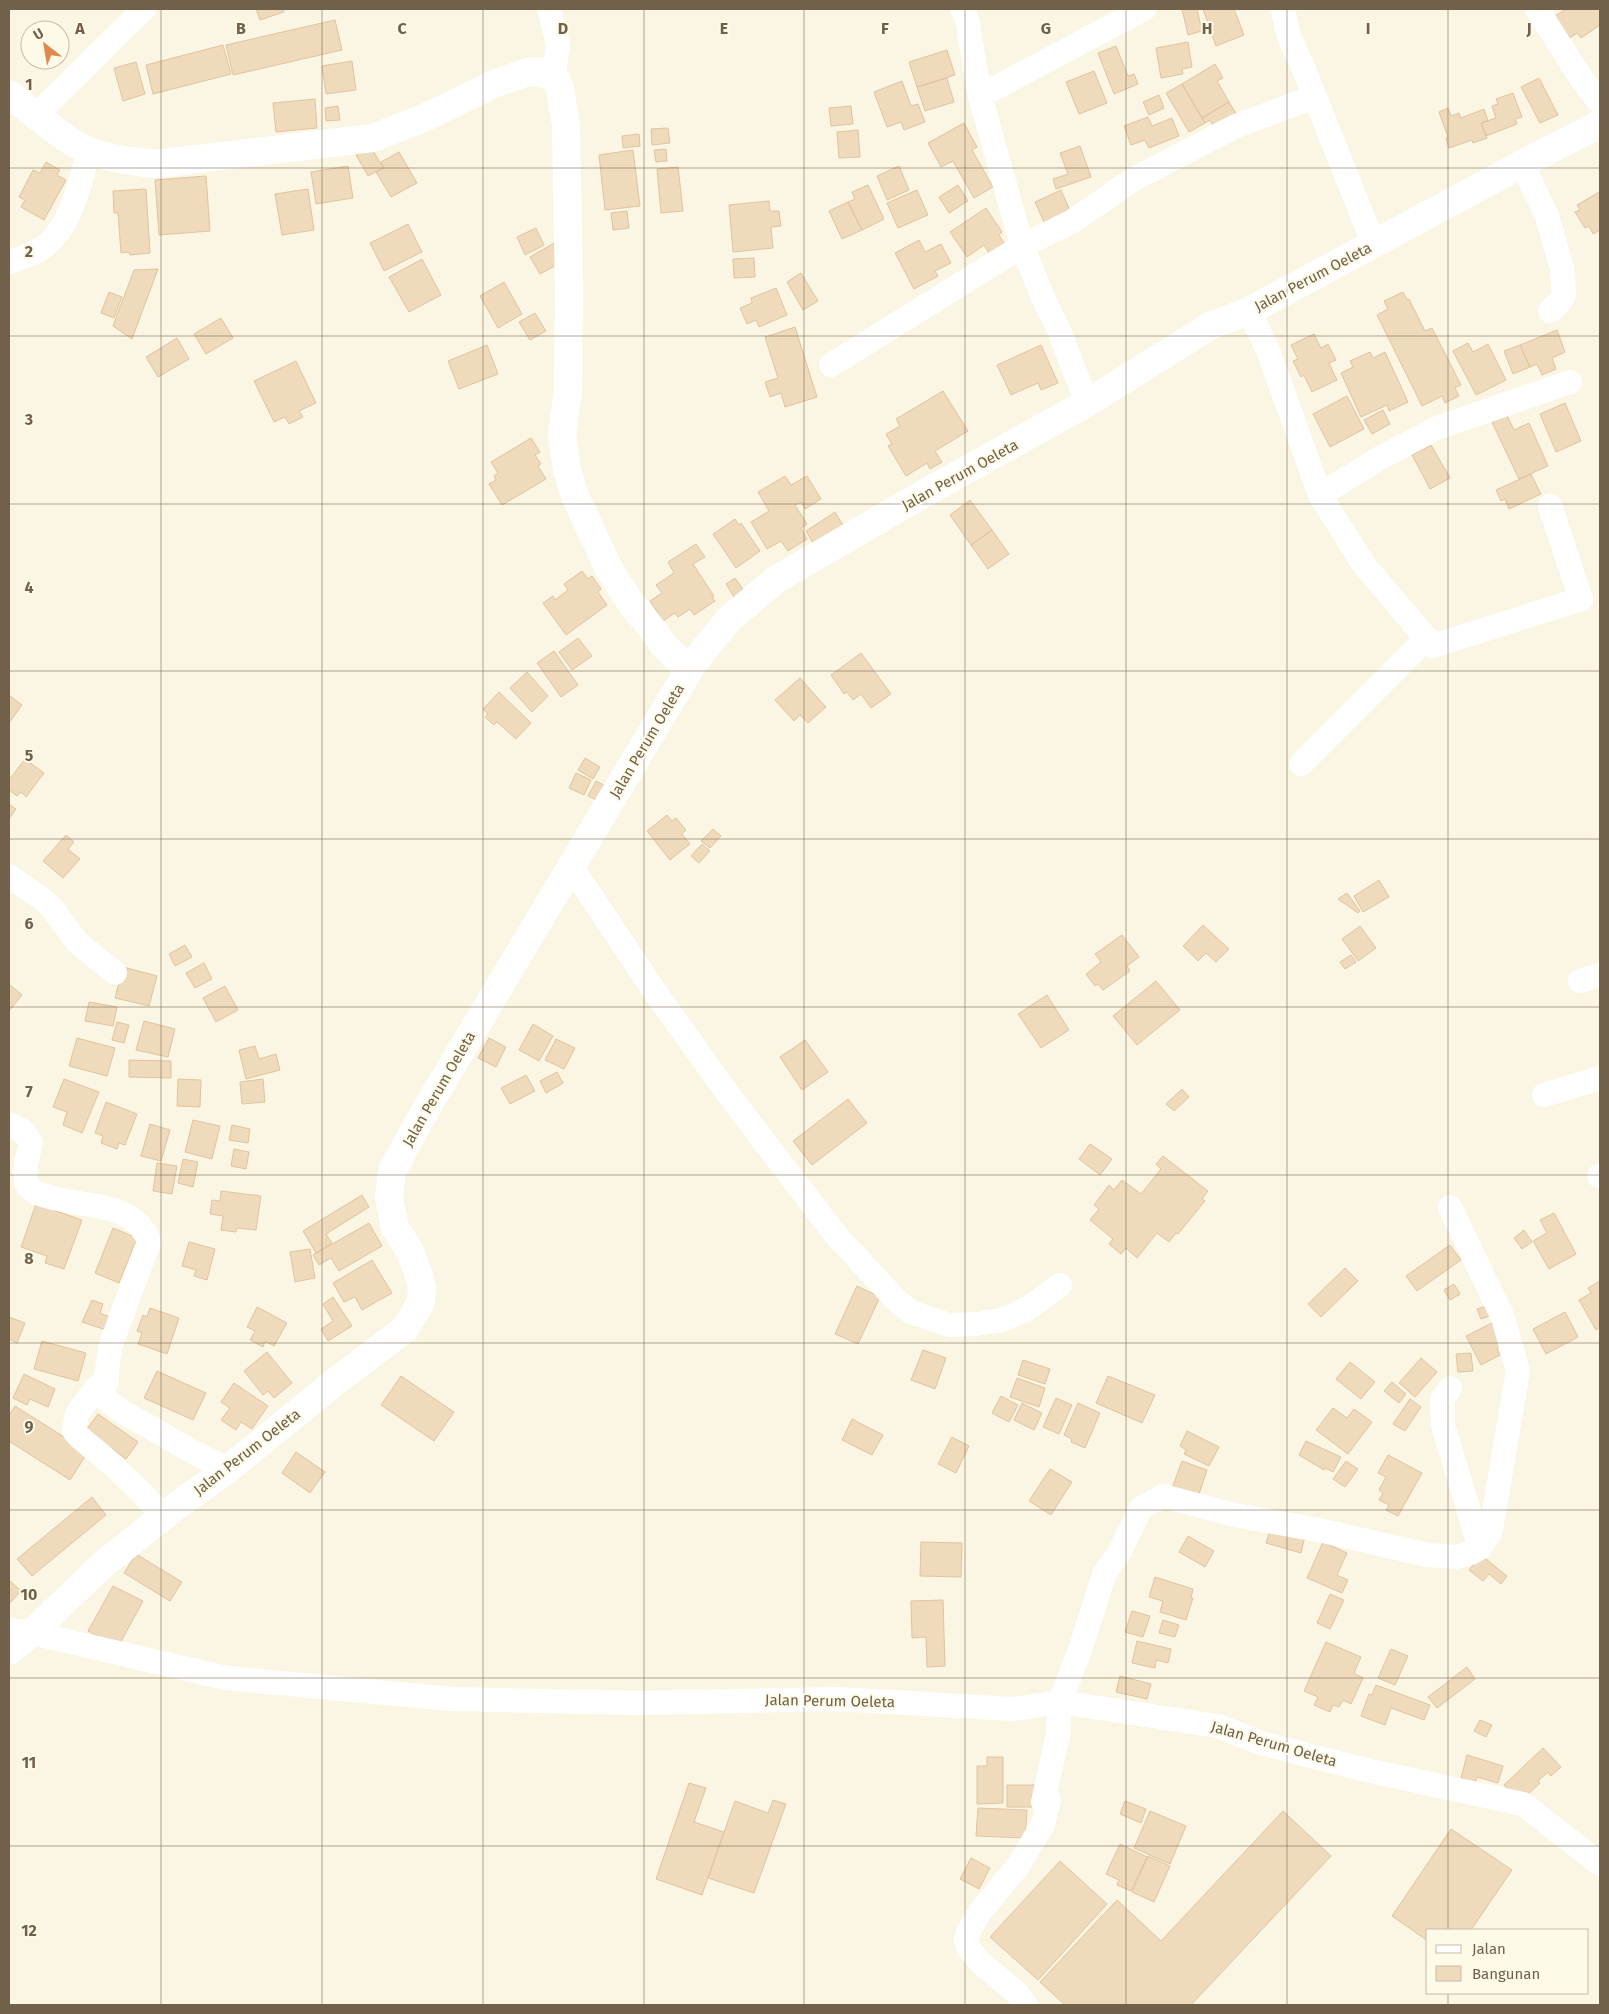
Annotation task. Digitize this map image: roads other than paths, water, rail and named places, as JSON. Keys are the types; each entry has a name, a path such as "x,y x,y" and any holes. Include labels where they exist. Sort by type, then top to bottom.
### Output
{"street":[{"path":"36,115 144,9"},
{"path":"549,9 558,44 553,78"},
{"path":"962,9 966,19 980,96 1022,246 1058,328 1087,403"},
{"path":"980,96 1144,9"},
{"path":"1283,9 1288,34 1374,245"},
{"path":"1537,9 1600,104"},
{"path":"9,94 75,143 89,151 130,161 156,164 373,138 426,117 496,83 528,72 540,72 556,79 560,89 566,125 569,293 568,382 562,434 567,470 575,496 608,569 630,602 665,647 682,664 692,665"},
{"path":"831,365 1022,246 1073,221 1134,179 1236,126 1314,97"},
{"name":"Jalan Perum Oeleta","path":"20,1631 162,1517 228,1469 335,1382 405,1329 421,1302 420,1278 410,1252 395,1228 389,1197 392,1171 426,1109 692,665 728,620 778,579 930,490 1087,403 1210,326 1249,311 1600,124"},
{"path":"9,262 44,247 58,232 69,215 89,151"},
{"path":"1522,164 1548,216 1562,268 1564,294 1560,302 1550,311"},
{"path":"1249,311 1268,350 1320,496 1364,565 1433,646 1581,599 1550,506"},
{"path":"1320,496 1380,458 1437,428 1570,382"},
{"path":"1300,764 1427,638"},
{"path":"571,866 655,992 731,1098 835,1234 897,1301 912,1312 949,1325 977,1324 1002,1320 1027,1309 1060,1285"},
{"path":"9,876 45,901 77,942 114,973"},
{"path":"1544,1094 1600,1078"},
{"path":"9,1124 23,1131 30,1142 26,1176 28,1185 36,1193 61,1202 105,1208 130,1216 146,1232 149,1242 111,1344 107,1382 102,1395 109,1402 200,1457 228,1469"},
{"path":"1026,2005 1017,1994 982,1964 969,1949 966,1941 967,1934 980,1912 1018,1866 1044,1824 1049,1800 1043,1802 1058,1734 1060,1702 1080,1650 1104,1575 1120,1551 1141,1508 1163,1496 1235,1515 1323,1531 1428,1555 1456,1557 1471,1553 1480,1548 1490,1532 1518,1371 1503,1318 1450,1207"},
{"path":"107,1382 96,1387 77,1414 74,1431 154,1505 162,1517"},
{"path":"1450,1388 1442,1400 1444,1425 1480,1548"},
{"path":"9,1651 20,1631"},
{"name":"Jalan Perum Oeleta","path":"20,1631 226,1678 451,1698 638,1703 837,1699 1013,1709 1060,1702 1218,1726 1261,1743 1353,1767 1523,1804 1600,1864"}]}
